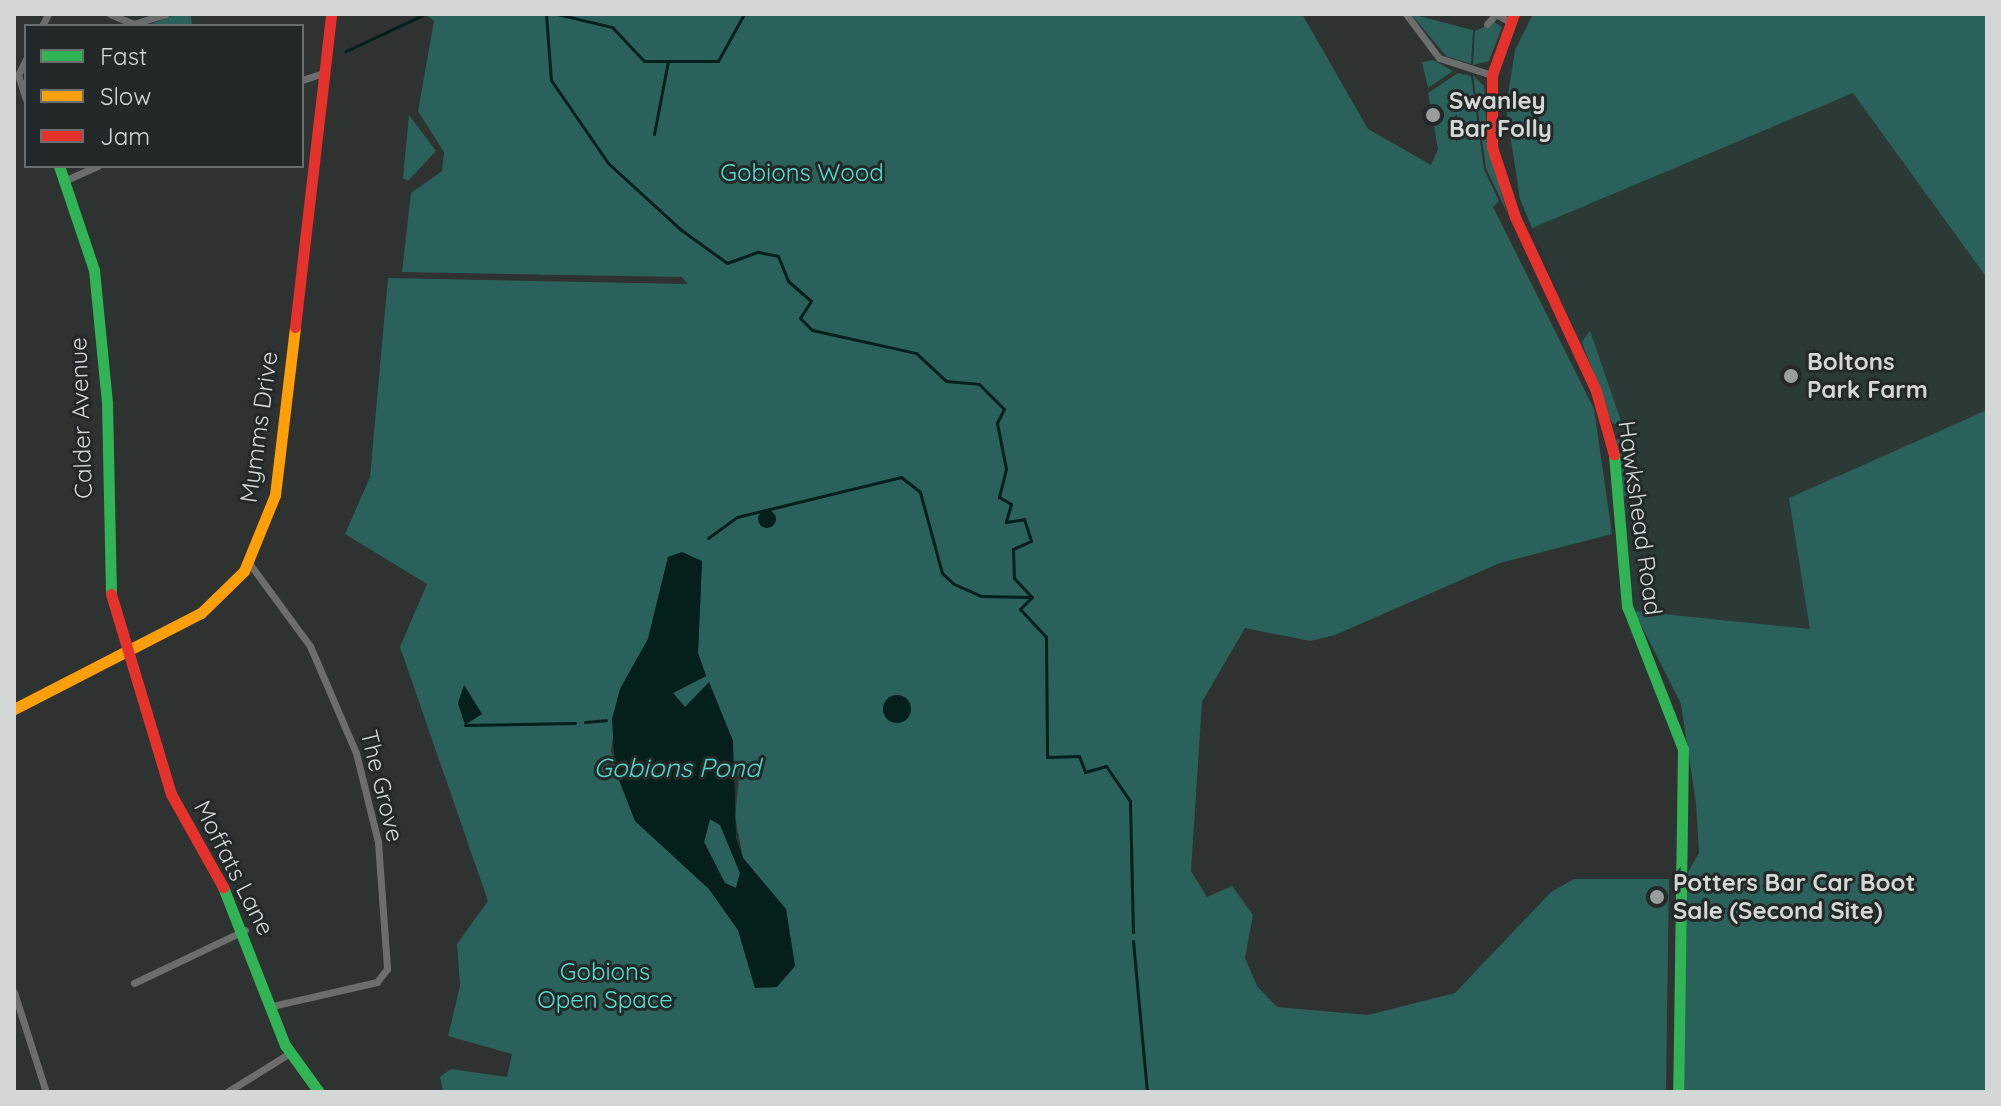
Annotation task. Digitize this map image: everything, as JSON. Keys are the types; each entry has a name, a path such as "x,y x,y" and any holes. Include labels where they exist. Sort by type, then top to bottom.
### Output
{"street":[{"path":"110,14 133,24 165,14"},
{"name":"Mymms Drive","path":"14,709 129,656 201,613 249,563 275,495 331,14"},
{"path":"1406,14 1439,58 1492,75"},
{"path":"1487,24 1496,14 1512,18"},
{"name":"Hawkshead Road","path":"1512,18 1492,75 1489,120 1501,178 1596,391 1614,457 1627,606 1681,737 1687,796 1676,938 1678,1092"},
{"path":"304,79 324,73"},
{"path":"16,74 24,94"},
{"name":"Calder Avenue","path":"60,168 94,270 107,403 106,574 129,656"},
{"path":"66,180 93,168"},
{"name":"The Grove","path":"249,563 310,646 356,753 378,842 387,969 377,982 272,1006"},
{"name":"Moffats Lane","path":"129,656 171,794 245,930 290,1053 319,1092"},
{"path":"134,983 245,930"},
{"path":"14,992 46,1092"},
{"path":"227,1092 290,1053"}],"shaded area":[{"name":"Boltons Park Farm","path":"1853,93 1987,278 1987,410 1789,498 1811,629 1634,611 1612,423 1532,228"}],"green space":[{"path":"177,14 191,16 192,24 151,24"},
{"path":"425,14 1302,14 1368,129 1431,165 1438,149 1428,93 1458,73 1471,76 1484,169 1499,201 1493,207 1594,409 1612,534 1500,563 1335,635 1310,641 1245,628 1202,702 1191,871 1207,897 1232,886 1253,915 1245,958 1257,986 1277,1007 1368,1015 1455,993 1551,892 1574,879 1669,879 1666,1092 443,1092 440,1077 451,1069 507,1077 512,1054 448,1036 460,986 457,944 488,901 400,647 427,584 345,534 370,477 388,278 688,284 682,277 402,272 411,193 442,171 444,152 418,111 434,21","holes":["668,557 702,561 698,653 706,676 673,693 685,707 692,704 739,778 735,817 743,858 786,910 795,966 755,988 738,930 709,889 635,821 611,751 620,689 648,639"]},
{"path":"1411,14 1473,30 1471,64 1446,56"},
{"path":"1533,14 1987,14 1987,278 1853,93 1532,228 1520,199 1506,108 1515,50"},
{"path":"1494,22 1502,27 1489,61 1473,65 1475,31"},
{"path":"1433,60 1453,71 1428,88 1422,62"},
{"path":"1473,75 1484,86 1488,148 1508,215 1486,168"},
{"path":"409,115 436,151 408,181 403,178"},
{"path":"1590,331 1623,427 1612,423 1582,342"},
{"path":"1987,410 1987,1092 1684,1092 1684,936 1688,872 1699,853 1696,803 1681,704 1634,611 1810,629 1789,498"},
{"path":"1624,433 1633,501 1623,495 1616,441"},
{"path":"710,819 720,825 740,873 736,888 725,884 704,842"}],"water":[{"path":"767,510 776,519 767,528 758,519"},
{"name":"Gobions Pond","path":"682,552 702,561 698,653 706,676 673,693 685,707 709,682 733,741 736,838 743,858 786,909 795,966 777,987 755,988 738,930 709,889 635,821 615,770 612,719 620,689 648,639 668,557","holes":["710,819 720,825 740,873 736,888 725,883 704,842"]},
{"path":"464,685 482,714 465,725 458,703"},
{"path":"897,695 907,699 911,709 907,719 897,723 887,719 883,709 887,699"}],"waterway":[{"path":"346,51 425,14"},
{"path":"546,14 551,80 608,163 680,229 727,263 758,252 778,256 788,281 811,301 800,318 812,330 916,353 946,381 979,384 1004,409 997,423 1006,469 999,497 1011,504 1006,522 1024,519 1031,541 1013,549 1014,578 1032,597 1020,609 1046,637 1047,757 1079,756 1085,772 1106,766 1130,801 1133,932"},
{"path":"557,14 612,27 644,61 718,61 744,14"},
{"path":"654,134 668,61"},
{"path":"708,538 737,517 901,477 920,492 942,573 954,584 981,596 1032,597"},
{"path":"585,722 606,720"},
{"path":"465,725 575,723"},
{"path":"1133,941 1147,1092"}],"traffic: fast":[{"path":"60,168 94,270 107,403 111,594"},
{"path":"1614,455 1627,606 1683,749 1678,1092"},
{"path":"223,887 285,1045 319,1092"}],"traffic: slow":[{"path":"14,709 201,613 244,571 275,495 295,327"}],"traffic: jam":[{"path":"295,327 331,14"},
{"path":"1514,14 1492,75 1492,147 1515,217 1596,391 1614,455"},
{"path":"111,594 171,794 223,887"}],"place":[{"name":"Swanley Bar Folly","path":"1433,115"},
{"name":"Boltons Park Farm","path":"1791,376"},
{"name":"Potters Bar Car Boot Sale (Second Site)","path":"1657,897"}],"park label":[{"name":"Gobions Wood","path":"802,173"},
{"name":"Gobions Open Space","path":"605,986"}]}
